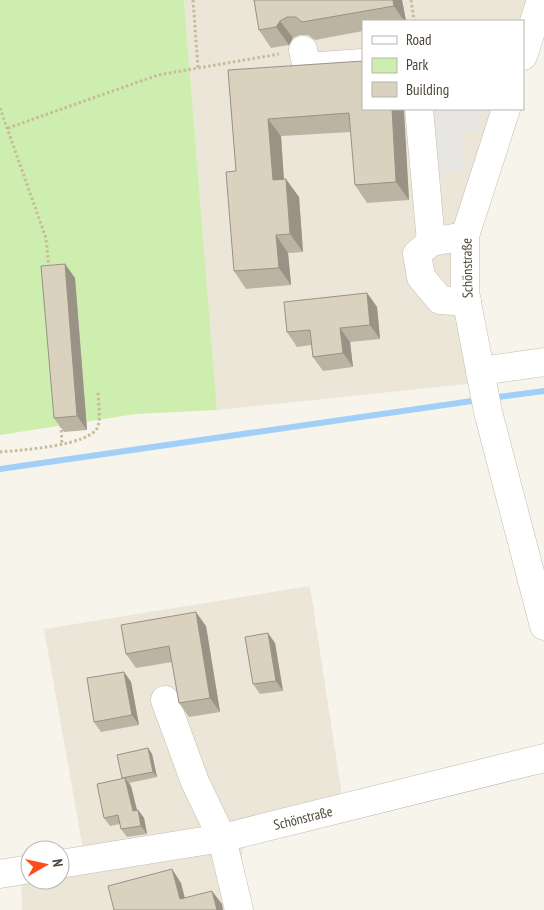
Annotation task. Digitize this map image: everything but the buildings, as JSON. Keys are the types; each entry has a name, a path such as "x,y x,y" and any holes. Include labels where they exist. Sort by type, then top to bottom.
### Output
{"street":[{"path":"524,53 541,0"},
{"path":"303,50 307,67 362,63"},
{"path":"419,110 431,242"},
{"name":"Schönstraße","path":"506,110 465,236 467,302 483,390 544,626"},
{"path":"465,236 431,242 417,254 421,277 440,300 467,302"},
{"path":"483,390 544,362"},
{"path":"164,700 195,782 222,838 239,910"},
{"name":"Schönstraße","path":"70,862 222,838 544,758"},
{"path":"0,874 20,871"}],"path":[{"path":"193,0 198,68"},
{"path":"411,0 414,20"},
{"path":"8,128 158,75 303,50"},
{"path":"0,108 46,238 49,277"},
{"path":"0,452 62,444 89,437 98,427 98,391"},
{"path":"60,424 62,444"}],"shaded area":[{"path":"184,0 536,0 524,20 362,20 362,110 500,110 458,233 476,383 217,410"},
{"path":"425,110 478,110 479,131 462,132 465,171 431,173"},
{"path":"310,586 343,802 248,822 239,873 251,910 22,910 21,890 70,890 70,868 86,866 44,629"}],"green space":[{"path":"0,0 184,0 217,410 136,414 0,435"}],"waterway":[{"path":"491,398 544,391"},
{"path":"0,469 479,400"}]}
